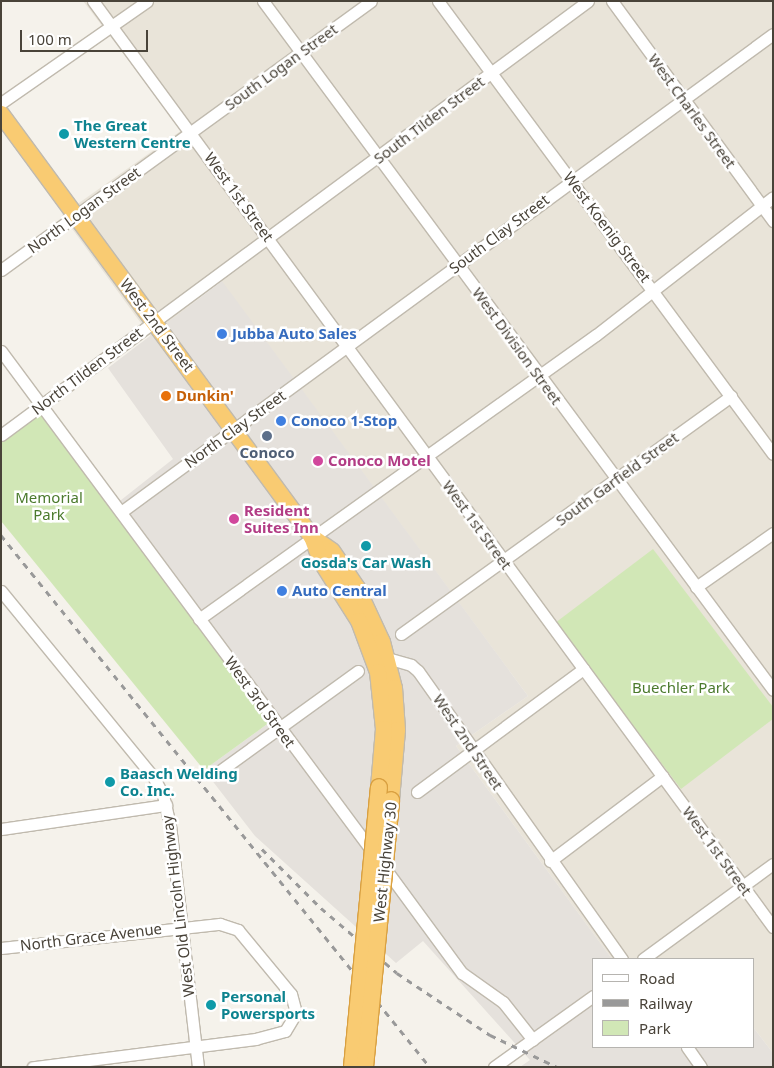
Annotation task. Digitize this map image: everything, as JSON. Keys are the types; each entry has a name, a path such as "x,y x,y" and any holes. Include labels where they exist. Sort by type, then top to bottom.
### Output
{"highway":[{"name":"West 2nd Street","path":"1,114 312,537 321,561 381,658"},
{"name":"West Highway 30","path":"352,1067 379,787 384,716 381,658"},
{"name":"West Highway 30","path":"365,1067 391,800 397,714 381,658"}],"street":[{"name":"West 1st Street","path":"93,1 268,236 773,927"},
{"path":"1,103 147,1"},
{"name":"West Division Street","path":"263,1 773,690"},
{"name":"South Logan Street","path":"191,132 371,1"},
{"name":"West Koenig Street","path":"438,1 655,291 773,454"},
{"name":"South Tilden Street","path":"268,236 379,158 588,1"},
{"name":"West Charles Street","path":"612,1 773,221"},
{"name":"South Clay Street","path":"348,347 572,180 773,34"},
{"name":"North Logan Street","path":"1,270 191,132"},
{"path":"199,619 655,291 773,198"},
{"name":"North Tilden Street","path":"1,435 268,236"},
{"name":"North Clay Street","path":"121,512 348,347"},
{"name":"West 3rd Street","path":"1,351 278,728 462,973 503,1002 533,1040"},
{"name":"South Garfield Street","path":"401,634 505,562 731,396"},
{"path":"696,587 773,533"},
{"name":"West Old Lincoln Highway","path":"1,591 154,778 166,805 198,1067"},
{"name":"West 2nd Street","path":"381,658 415,667 550,861 621,958"},
{"path":"417,792 583,669"},
{"path":"217,773 358,671"},
{"path":"550,861 663,776"},
{"path":"1,829 166,805"},
{"path":"644,958 773,864"},
{"name":"North Grace Avenue","path":"1,948 182,926 220,924 238,930 291,994 296,1012 285,1031 256,1039 195,1045"},
{"path":"494,1067 592,997"},
{"path":"33,1067 117,1061 195,1045"},
{"path":"687,1048 701,1067"}],"shaded area":[{"path":"83,1 773,1 773,1053 754,1028 754,958 611,958 456,746 528,696 221,281 151,337 62,215 182,130"},
{"path":"222,281 528,696 456,746 611,958 592,958 592,1048 754,1048 754,1028 773,1053 773,1067 520,1067 530,1060 423,941 396,963 255,836 204,770 270,722 111,508 173,459 108,368"}],"green space":[{"name":"Memorial Park","path":"40,414 270,722 204,770 1,521 1,442"},
{"name":"Buechler Park","path":"653,549 773,707 773,719 681,789 555,623"}],"railway":[{"path":"1,535 430,1067"},
{"path":"262,849 321,908 397,973 490,1035 557,1067"}],"place":[{"name":"The Great Western Centre","path":"64,134"},
{"name":"Jubba Auto Sales","path":"222,334"},
{"name":"Dunkin'","path":"166,396"},
{"name":"Conoco 1-Stop","path":"281,421"},
{"name":"Conoco","path":"267,436"},
{"name":"Conoco Motel","path":"318,461"},
{"name":"Resident Suites Inn","path":"234,519"},
{"name":"Gosda's Car Wash","path":"366,546"},
{"name":"Auto Central","path":"282,591"},
{"name":"Baasch Welding Co. Inc.","path":"110,782"},
{"name":"Personal Powersports","path":"211,1005"}]}
